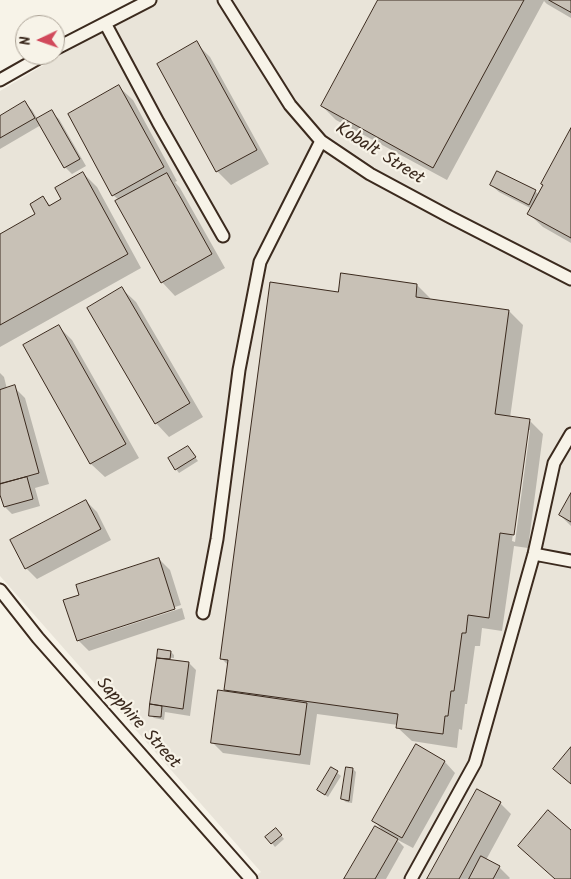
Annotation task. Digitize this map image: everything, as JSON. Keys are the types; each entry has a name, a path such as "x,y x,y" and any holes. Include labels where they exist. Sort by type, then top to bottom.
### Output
{"lane":[{"path":"65,44 150,0"},
{"name":"Kobalt Street","path":"224,0 290,105 321,141 370,174 571,279"},
{"path":"105,23 158,122 223,236"},
{"path":"0,80 26,65"},
{"path":"203,613 217,539 238,370 260,262 321,141"},
{"path":"411,879 475,763 534,554 554,463 571,434"},
{"path":"534,554 571,561"},
{"name":"Sapphire Street","path":"0,590 38,638 251,879"}],"shaded area":[{"path":"153,0 571,0 571,879 251,879 261,872 0,576 0,91 44,65 65,65 65,52"}],"building":[{"path":"378,0 524,0 433,168 321,106"},
{"path":"549,0 571,0 571,12"},
{"path":"197,41 257,150 216,172 157,64"},
{"path":"119,85 164,167 112,196 68,114"},
{"path":"25,101 35,118 0,138 0,116"},
{"path":"52,110 80,159 64,168 36,119"},
{"path":"571,128 571,238 527,214"},
{"path":"497,171 536,190 529,205 490,185"},
{"path":"83,172 128,254 0,325 0,234 35,214 30,204 43,196 49,206 61,199 55,188"},
{"path":"167,173 212,254 161,283 115,201"},
{"path":"341,273 417,284 416,297 509,310 495,414 530,419 514,535 500,533 489,618 468,615 466,633 462,633 454,691 451,691 448,716 445,716 443,734 396,728 398,714 224,690 228,660 220,659 270,282 338,292"},
{"path":"122,287 190,403 155,424 87,308"},
{"path":"59,325 126,444 90,464 23,345"},
{"path":"15,385 39,473 0,484 0,390"},
{"path":"188,446 196,457 175,470 168,458"},
{"path":"27,477 33,499 4,507 0,495 0,484"},
{"path":"571,493 571,522 559,515"},
{"path":"86,500 101,529 25,569 10,540"},
{"path":"159,558 175,609 77,641 63,600 79,595 76,585"},
{"path":"158,649 171,651 170,659 157,658"},
{"path":"157,658 189,662 183,709 150,704"},
{"path":"218,690 307,703 300,755 211,743"},
{"path":"150,704 162,706 161,717 149,716"},
{"path":"416,744 445,761 402,838 372,821"},
{"path":"571,747 571,784 553,769"},
{"path":"331,767 338,771 325,795 317,790"},
{"path":"346,767 353,768 349,801 341,799"},
{"path":"477,789 501,802 459,879 427,879"},
{"path":"548,810 571,830 571,879 555,879 518,846"},
{"path":"375,826 398,839 375,879 344,879"},
{"path":"276,828 282,835 271,844 265,837"},
{"path":"481,856 500,866 493,879 469,879"}]}
